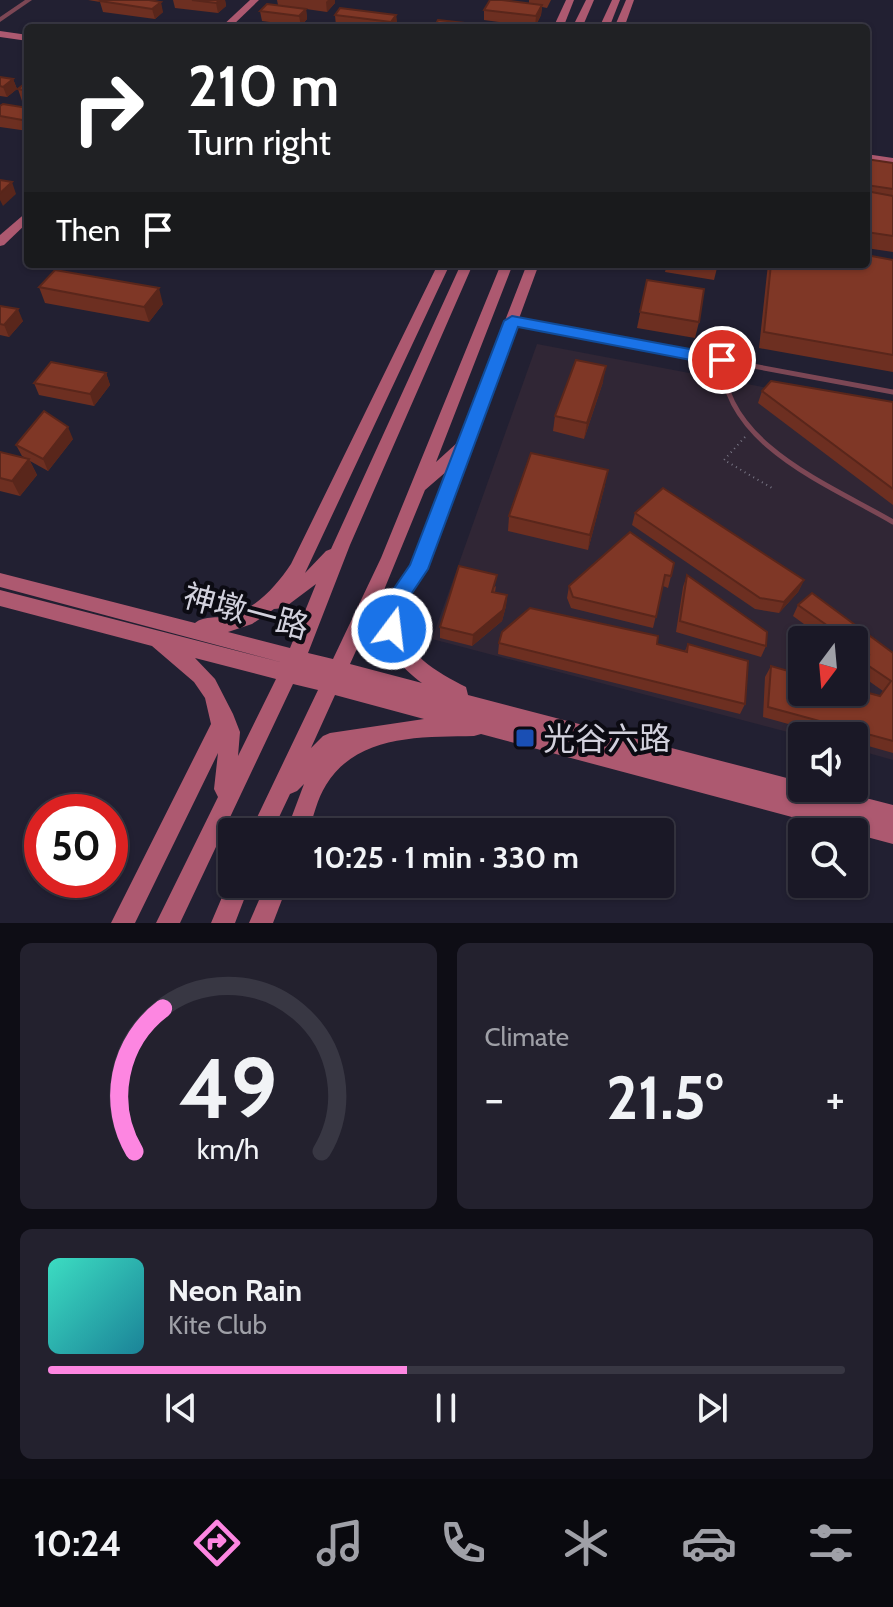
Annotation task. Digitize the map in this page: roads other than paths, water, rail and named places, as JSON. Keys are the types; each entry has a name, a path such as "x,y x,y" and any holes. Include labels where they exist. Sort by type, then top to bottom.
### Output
{"main road":[{"path":"229,24 255,0"},
{"path":"560,24 570,0"},
{"path":"579,24 590,0"},
{"path":"606,24 616,0"},
{"path":"621,24 630,0"},
{"path":"0,34 24,37"},
{"path":"870,158 893,161"},
{"path":"3,236 24,218"},
{"path":"258,612 282,592 313,537 442,268"},
{"path":"168,923 293,665 341,545 465,268"},
{"path":"488,717 425,678 404,656 380,623 374,592 505,268"},
{"path":"404,656 392,629 394,603 418,569 530,268"},
{"path":"411,389 412,331"},
{"path":"418,489 467,442"},
{"path":"156,629 219,627 258,612 288,598 317,574 341,545"},
{"path":"267,818 390,558"},
{"name":"神墩一路","path":"0,580 156,629 488,717 893,833"},
{"name":"神墩一路","path":"0,598 156,629"},
{"path":"156,629 203,674 230,732 223,805"},
{"path":"123,923 221,725 218,701"},
{"path":"270,811 303,767 330,743 488,717"},
{"name":"神墩一路","path":"488,717 893,816"},
{"path":"303,818 320,775 343,752 378,733"},
{"path":"223,923 233,898"},
{"path":"261,923 271,898"}],"street":[{"path":"0,20 29,0"}],"lane":[{"path":"512,321 893,392"},
{"path":"722,360 726,392 737,414 770,445 893,522"}],"place":[{"name":"光谷六路","path":"525,738"}]}
